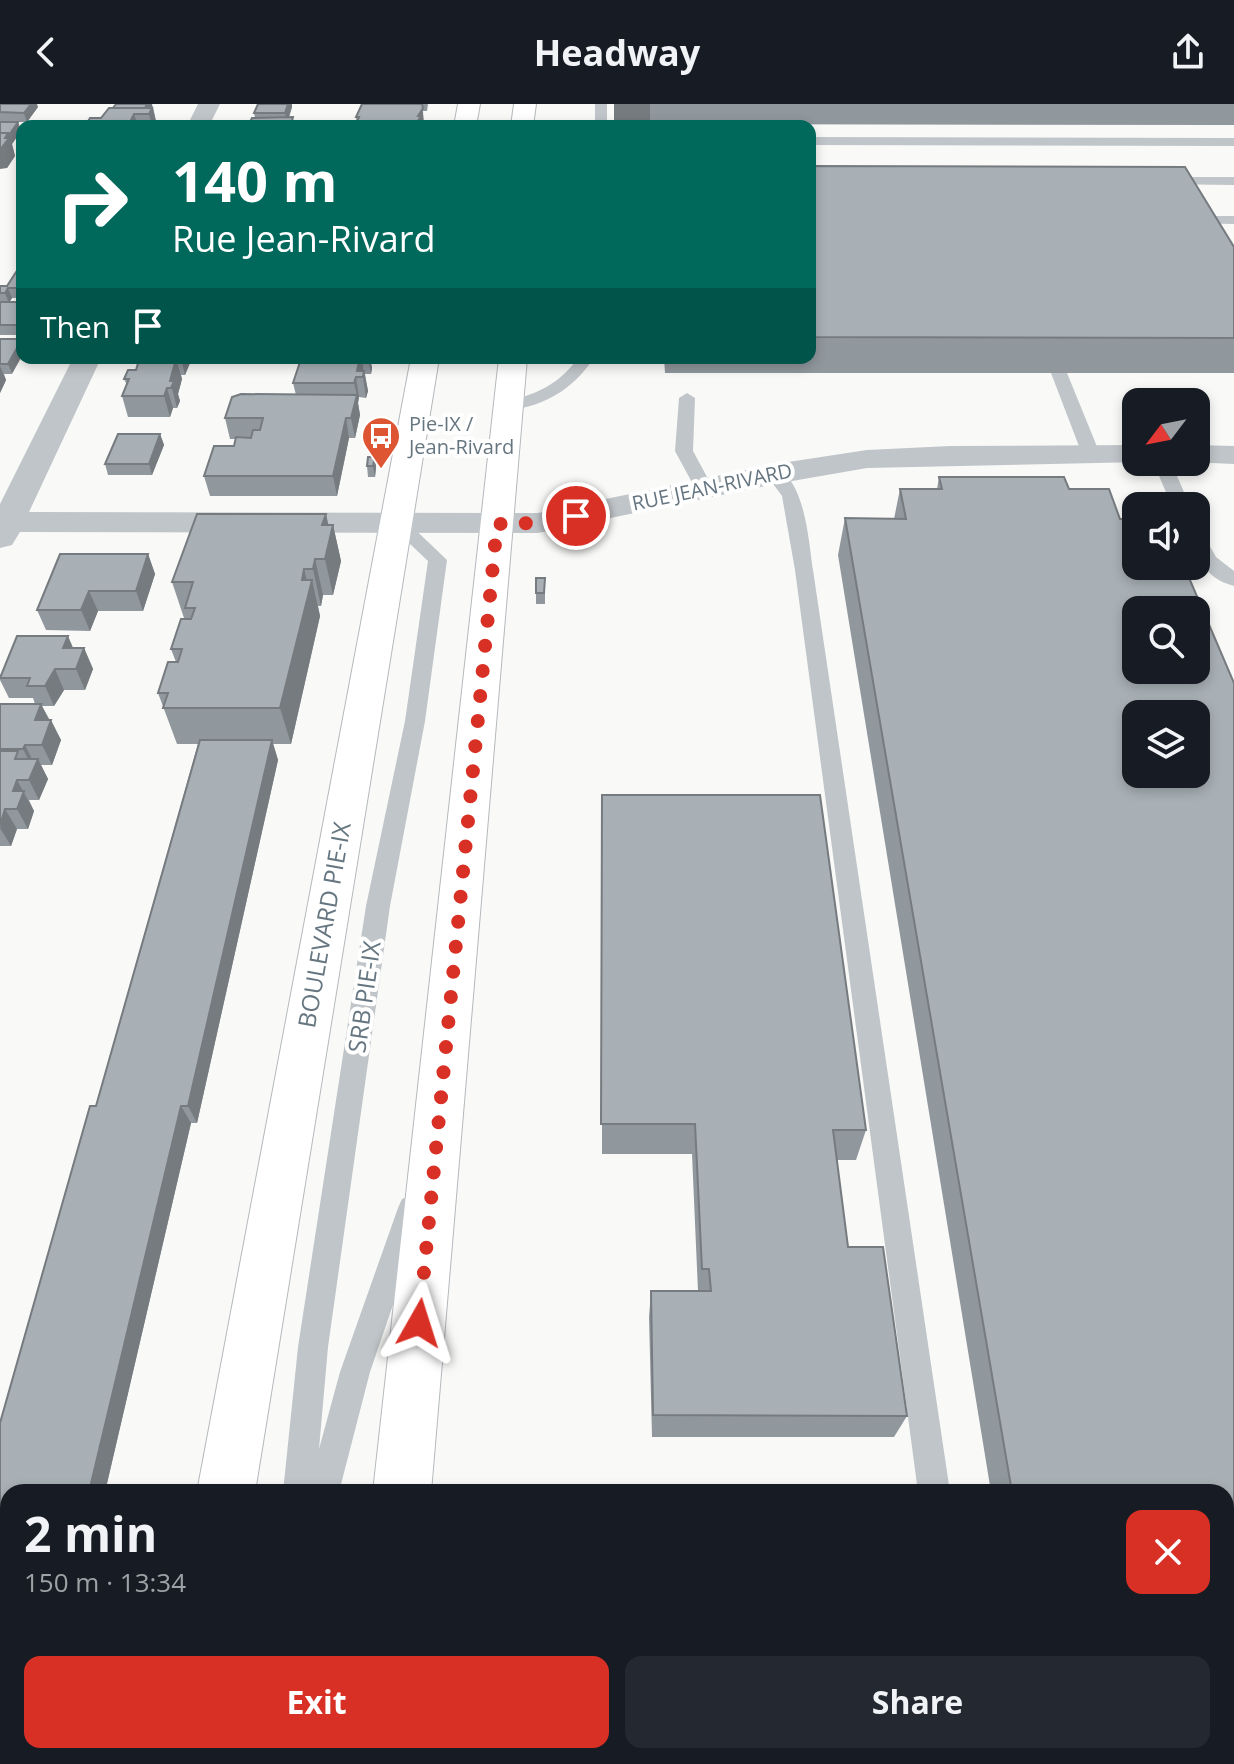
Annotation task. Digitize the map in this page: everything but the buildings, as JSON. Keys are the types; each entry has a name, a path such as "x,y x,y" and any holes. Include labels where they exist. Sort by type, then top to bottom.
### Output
{"main road":[{"name":"BOULEVARD PIE-IX","path":"227,1484 424,364"},
{"path":"403,1484 512,364"}],"street":[{"path":"3,528 84,364"},
{"name":"RUE JEAN-RIVARD","path":"3,528 397,522 497,524 553,520 775,474 891,456 1122,454"},
{"path":"1210,454 1234,455"}],"lane":[{"path":"816,141 1234,142"},
{"path":"1139,181 1234,181"},
{"path":"1185,220 1234,220"},
{"path":"508,406 533,401 555,391 580,364"},
{"path":"1059,373 1091,454"},
{"path":"687,398 684,451 704,488"},
{"path":"775,474 791,496 804,570 933,1484"},
{"name":"SRB PIE-IX","path":"300,1484 313,1347 378,906 415,721 438,560 397,522"},
{"path":"1210,562 1234,580"},
{"path":"325,1484 355,1372 437,1136"}],"place":[{"name":"Pie-IX / Jean-Rivard","path":"381,470"}],"route":[{"path":"419,1323 497,524 538,523 576,516"}]}
